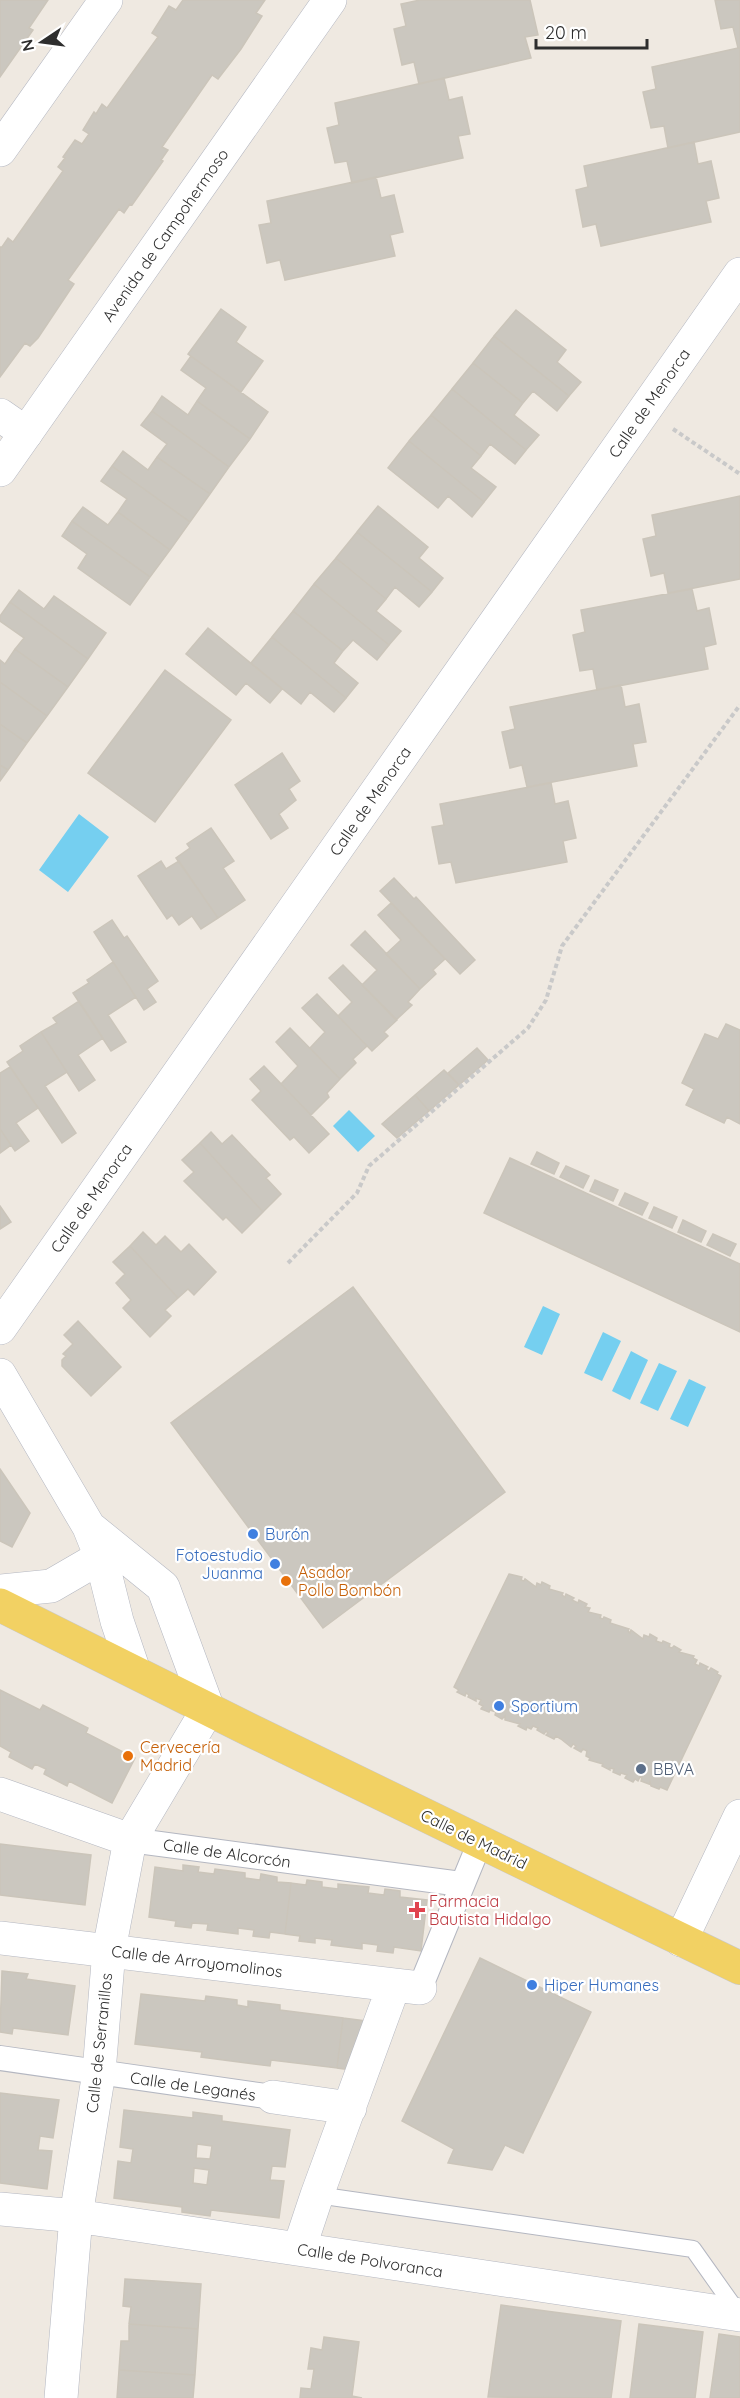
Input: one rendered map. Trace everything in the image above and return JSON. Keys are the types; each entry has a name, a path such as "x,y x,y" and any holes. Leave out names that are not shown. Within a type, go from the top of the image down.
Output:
{"main road":[{"name":"Calle de Madrid","path":"0,1605 740,1968"}],"street":[{"path":"0,150 106,0"},
{"name":"Avenida de Campohermoso","path":"0,470 13,424 330,0"},
{"name":"Calle de Menorca","path":"0,1328 740,274"},
{"path":"0,1375 89,1527 101,1557 117,1621 134,1671"},
{"path":"89,1527 163,1587 208,1709"},
{"path":"0,1591 51,1586 101,1557"},
{"name":"Calle de Serranillos","path":"62,2398 76,2216 99,2072 109,1950 130,1840 208,1709"},
{"name":"Calle de Alcorcón","path":"0,1794 130,1840 461,1884"},
{"path":"681,1941 740,1816"},
{"path":"299,2249 350,2108 407,1987 461,1884 480,1842"},
{"name":"Calle de Arroyomolinos","path":"0,1938 407,1987"},
{"name":"Calle de Leganés","path":"0,2058 350,2108"},
{"name":"Calle de Polvoranca","path":"0,2209 76,2216 740,2315"}],"lane":[{"path":"317,2195 693,2249 740,2315"}],"path":[{"path":"644,410 740,474"},
{"path":"288,1263 357,1193 369,1166 528,1028 546,1000 562,946 740,705"}],"water":[{"path":"79,814 109,837 68,892 39,870"},
{"path":"349,1110 375,1136 358,1152 333,1126"},
{"path":"543,1306 560,1314 542,1355 524,1347"},
{"path":"603,1332 621,1341 602,1381 584,1373"},
{"path":"631,1351 648,1360 630,1400 612,1391"},
{"path":"659,1363 677,1371 658,1411 640,1403"},
{"path":"689,1379 706,1387 688,1427 670,1419"}],"building":[{"path":"0,0 48,0 29,28 33,30 0,77"},
{"path":"183,0 265,0 256,13 262,16 241,49 218,79 212,75 162,147 168,150 161,160 163,161 132,205 130,204 124,213 119,209 68,280 74,284 38,338 30,346 25,343 0,377 0,247 8,238 13,242 63,171 58,167 65,158 63,157 75,140 82,144 89,134 83,130 94,112 96,114 102,104 107,108 158,37 152,33 169,6 176,10"},
{"path":"420,0 530,0 538,35 525,37 531,58 419,84 414,62 402,65 394,29 406,26 401,4"},
{"path":"715,0 740,0 740,48 738,48 733,27 721,29"},
{"path":"740,48 740,132 668,148 664,126 651,128 643,92 656,89 652,67"},
{"path":"444,78 449,100 462,97 470,134 458,136 463,158 352,183 347,161 335,163 327,128 339,125 335,103"},
{"path":"694,142 698,164 711,161 719,198 706,201 711,222 601,246 596,224 583,227 576,190 588,187 584,166"},
{"path":"376,177 381,198 394,195 403,232 390,235 395,256 285,280 280,260 267,263 259,225 271,223 267,201"},
{"path":"221,309 246,327 236,342 263,361 241,392 188,354"},
{"path":"516,310 566,350 557,362 581,382 569,396 494,336"},
{"path":"494,336 569,396 557,411 533,391 523,403 473,363"},
{"path":"191,356 268,412 250,439 197,401 206,388 181,370"},
{"path":"473,363 523,403 514,415 539,435 526,450 452,389"},
{"path":"452,389 526,450 515,464 490,444 481,456 431,415"},
{"path":"162,396 188,415 197,401 250,439 229,467 152,411"},
{"path":"152,411 229,467 210,494 157,457 167,444 141,425"},
{"path":"431,415 481,456 471,468 496,487 484,502 409,441"},
{"path":"409,441 484,502 472,517 448,496 438,508 388,468"},
{"path":"123,451 148,470 157,457 210,494 190,522 112,466"},
{"path":"112,466 190,522 170,550 118,512 127,499 101,481"},
{"path":"740,496 740,579 668,593 664,573 651,576 643,539 656,536 652,515"},
{"path":"378,506 428,547 419,558 443,578 432,592 357,532"},
{"path":"83,507 108,525 118,512 170,550 150,577 72,521"},
{"path":"72,521 150,577 130,605 78,568 87,554 62,536"},
{"path":"357,532 432,592 419,607 395,587 386,599 336,558"},
{"path":"336,558 386,599 376,611 401,631 389,645 314,584"},
{"path":"314,584 389,645 377,660 353,640 343,651 293,611"},
{"path":"692,589 697,611 709,608 716,644 704,647 708,669 597,690 593,669 580,671 573,635 585,632 581,610"},
{"path":"19,590 44,609 54,596 106,633 88,659 10,602"},
{"path":"10,602 88,659 68,687 15,649 24,638 0,621 0,616"},
{"path":"293,611 343,651 334,663 358,683 346,698 272,637"},
{"path":"208,628 282,689 270,703 246,683 236,695 186,654"},
{"path":"272,637 346,698 334,712 310,692 301,704 251,663"},
{"path":"15,649 68,687 47,716 0,682 0,660 5,664"},
{"path":"165,670 231,720 155,822 88,773"},
{"path":"0,682 47,716 27,743 0,724"},
{"path":"621,685 625,707 639,704 646,742 633,744 637,766 527,787 522,765 510,768 502,732 515,729 510,707"},
{"path":"0,724 27,743 8,770 0,765"},
{"path":"282,753 300,781 289,789 296,800 279,814 288,828 271,839 235,785"},
{"path":"0,765 8,770 0,781"},
{"path":"551,783 555,804 568,801 576,838 563,841 567,862 456,883 451,862 439,864 432,827 444,825 440,804"},
{"path":"211,828 234,861 223,868 245,900 218,918 176,858 190,848 187,844"},
{"path":"161,861 166,869 179,861 218,918 201,929 192,916 179,925 172,915 167,919 138,876"},
{"path":"394,878 414,899 416,897 475,960 460,974 380,891"},
{"path":"391,903 445,959 433,970 436,974 420,989 386,954 401,940 378,915"},
{"path":"112,920 124,938 127,936 158,981 147,989 156,1002 144,1010 94,932"},
{"path":"365,931 420,989 408,1002 412,1005 396,1020 362,985 377,970 351,945"},
{"path":"113,962 136,997 108,1015 126,1042 111,1051 73,993 89,983 87,980"},
{"path":"343,965 397,1020 384,1032 388,1036 372,1051 338,1016 352,1002 329,978"},
{"path":"317,994 367,1046 353,1059 356,1063 340,1079 310,1048 325,1032 302,1008"},
{"path":"79,1001 103,1038 78,1055 95,1080 79,1091 41,1032 57,1023 53,1018"},
{"path":"726,1024 740,1030 740,1124 727,1117 724,1123 686,1105 694,1089 682,1083 705,1034 718,1039"},
{"path":"290,1028 340,1079 327,1093 329,1097 311,1115 281,1084 298,1066 276,1042"},
{"path":"41,1032 67,1072 45,1086 76,1133 62,1143 7,1062 23,1051 20,1046"},
{"path":"477,1048 488,1060 459,1085 448,1073"},
{"path":"264,1066 329,1134 309,1153 294,1137 290,1140 252,1100 261,1091 250,1079"},
{"path":"10,1067 38,1108 16,1123 29,1141 15,1151 0,1129 0,1073"},
{"path":"444,1070 459,1085 429,1111 415,1095"},
{"path":"415,1095 429,1111 397,1138 382,1124"},
{"path":"0,1129 11,1145 0,1153"},
{"path":"211,1132 222,1144 232,1135 270,1175 266,1178 281,1194 263,1212 200,1143"},
{"path":"200,1143 263,1212 242,1233 226,1217 223,1220 184,1181 194,1172 182,1160"},
{"path":"537,1152 559,1163 554,1174 531,1164"},
{"path":"510,1158 740,1264 740,1332 484,1213"},
{"path":"566,1166 589,1176 583,1188 560,1177"},
{"path":"595,1180 618,1190 613,1201 590,1191"},
{"path":"625,1193 648,1203 642,1215 619,1205"},
{"path":"0,1206 11,1222 0,1229"},
{"path":"654,1207 677,1217 672,1228 649,1218"},
{"path":"683,1220 706,1231 701,1242 678,1232"},
{"path":"143,1232 156,1245 165,1236 181,1252 189,1244 216,1272 194,1295 188,1289 178,1298 130,1246"},
{"path":"713,1234 736,1244 730,1256 707,1245"},
{"path":"130,1246 178,1298 165,1310 171,1316 150,1337 123,1308 131,1300 116,1283 125,1274 113,1262"},
{"path":"353,1287 505,1492 323,1628 171,1423"},
{"path":"78,1321 121,1367 91,1396 62,1366 62,1360 66,1356 63,1354 73,1344 64,1335"},
{"path":"0,1469 30,1513 12,1547 0,1541"},
{"path":"509,1574 522,1577 521,1580 525,1579 536,1587 537,1583 541,1585 542,1582 550,1586 549,1589 563,1593 565,1597 566,1594 578,1603 579,1600 587,1604 585,1607 590,1608 588,1612 601,1615 600,1618 611,1620 610,1623 629,1629 630,1633 631,1630 643,1639 644,1635 649,1637 650,1634 657,1638 656,1641 662,1643 663,1641 670,1644 669,1647 674,1646 681,1650 679,1652 694,1656 693,1658 697,1660 695,1664 699,1666 700,1663 708,1667 706,1669 709,1671 711,1668 721,1676 667,1790 651,1786 650,1782 649,1784 641,1781 640,1777 638,1781 635,1779 633,1782 625,1778 627,1775 621,1773 620,1775 613,1772 614,1769 610,1768 610,1770 602,1766 603,1764 589,1760 590,1758 586,1756 587,1751 583,1749 581,1752 574,1748 576,1746 573,1744 571,1747 556,1736 554,1739 546,1735 548,1733 546,1731 544,1734 533,1726 531,1729 527,1727 526,1730 518,1726 520,1724 505,1720 505,1716 502,1719 495,1715 496,1712 481,1709 483,1706 479,1704 481,1700 476,1698 476,1701 468,1697 466,1693 465,1696 457,1692 459,1690 454,1687"},
{"path":"0,1690 40,1710 43,1705 88,1728 86,1733 135,1758 112,1803 69,1781 67,1786 44,1774 46,1769 35,1764 32,1769 9,1757 11,1752 0,1746"},
{"path":"0,1844 91,1855 85,1905 0,1895"},
{"path":"183,1865 199,1867 198,1872 214,1874 215,1869 245,1873 245,1878 260,1880 261,1874 277,1877 277,1882 291,1883 285,1934 270,1932 269,1938 253,1936 254,1930 238,1928 238,1934 207,1930 208,1924 192,1923 191,1928 175,1926 176,1921 149,1917 155,1867 183,1871"},
{"path":"307,1880 322,1882 322,1887 338,1889 338,1884 369,1887 368,1893 384,1895 385,1889 400,1891 400,1897 427,1900 421,1951 394,1947 393,1953 377,1951 378,1945 362,1943 362,1949 331,1945 332,1940 315,1938 315,1943 299,1941 300,1936 285,1934 291,1883 306,1885"},
{"path":"480,1958 591,2012 523,2153 505,2145 492,2170 448,2163 454,2149 402,2121"},
{"path":"2,1971 28,1974 26,1979 75,1986 68,2035 13,2028 12,2034 0,2032"},
{"path":"141,1994 205,2001 206,1996 237,2000 237,2005 248,2007 248,2001 280,2005 280,2010 343,2018 337,2068 271,2060 270,2066 201,2057 202,2052 135,2044"},
{"path":"343,2018 366,2021 359,2071 337,2068"},
{"path":"0,2093 59,2100 53,2138 40,2136 38,2150 52,2151 47,2189 0,2183"},
{"path":"124,2110 193,2118 193,2112 222,2116 222,2121 290,2130 285,2167 272,2166 270,2180 284,2181 279,2218 211,2210 210,2216 182,2212 182,2207 114,2198 118,2161 131,2163 133,2149 120,2147","holes":["197,2144 212,2146 210,2159 196,2158","194,2168 209,2170 207,2185 193,2183"]},
{"path":"125,2279 201,2284 198,2329 129,2324 131,2307 123,2306"},
{"path":"501,2305 621,2321 611,2398 488,2397"},
{"path":"129,2324 198,2329 195,2375 119,2370 121,2341 129,2341"},
{"path":"639,2324 703,2332 695,2398 630,2398"},
{"path":"719,2334 740,2337 740,2398 710,2398"},
{"path":"324,2337 359,2342 352,2396 362,2398 300,2398 301,2388 311,2389 314,2369 308,2369 311,2348 322,2350"},
{"path":"119,2370 195,2375 193,2398 117,2398"}],"place":[{"name":"Burón","path":"253,1534"},
{"name":"Fotoestudio Juanma","path":"275,1564"},
{"name":"Asador Pollo Bombón","path":"286,1581"},
{"name":"Sportium","path":"499,1706"},
{"name":"Cervecería Madrid","path":"128,1756"},
{"name":"BBVA","path":"641,1769"},
{"name":"Farmacia Bautista Hidalgo","path":"417,1910"},
{"name":"Hiper Humanes","path":"532,1985"}]}
